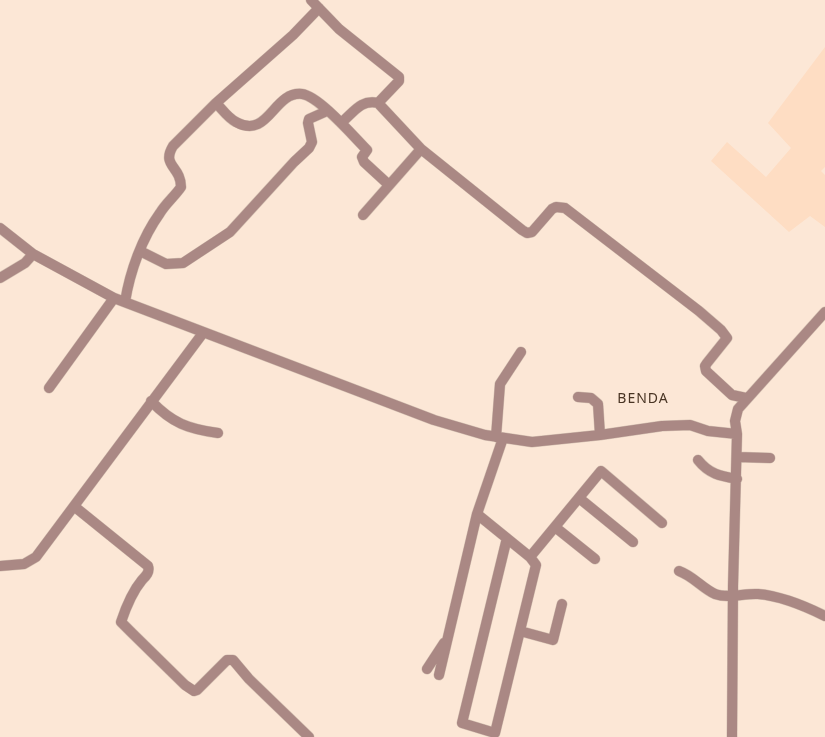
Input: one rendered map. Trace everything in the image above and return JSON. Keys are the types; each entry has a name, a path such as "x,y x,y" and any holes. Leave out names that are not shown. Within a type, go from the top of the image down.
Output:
{"street":[{"path":"312,0 339,29 399,77 399,81 378,103"},
{"path":"125,302 131,274 140,251 160,213 181,186 179,175 168,159 174,146 216,103 293,35 319,8"},
{"path":"216,103 235,122 247,127 255,126 265,120 279,103 293,95 303,94 312,98 341,123 367,150 362,157 364,162 389,185"},
{"path":"341,123 363,103 370,101 378,103 421,148 479,197 527,233 532,232 552,209 561,207 570,210 725,333 726,341 707,363 705,368 732,395 746,398"},
{"path":"140,251 166,264 183,264 230,232 294,162 309,148 312,142 308,123 309,119 327,111"},
{"path":"363,215 421,148"},
{"path":"0,228 33,254 114,298 434,420 485,435 532,442 600,435 662,426 683,425 737,434"},
{"path":"0,278 24,263 33,254"},
{"path":"49,388 114,298"},
{"path":"732,737 733,596 737,457 737,434 735,422 738,409 746,398 825,312"},
{"path":"0,566 24,564 36,557 203,333"},
{"path":"439,675 477,514 500,437 500,384 521,352"},
{"path":"578,397 591,398 598,404 600,435"},
{"path":"151,401 160,410 180,424 193,429 218,433"},
{"path":"737,457 770,458"},
{"path":"698,460 703,466 717,476 736,479"},
{"path":"530,557 601,471 662,523"},
{"path":"579,498 633,542"},
{"path":"75,506 148,566 148,573 136,587 124,613 121,622 122,625 194,691 197,690 227,660 233,660 249,679 310,737"},
{"path":"477,514 507,538 530,557 536,565 495,733 462,723 507,538"},
{"path":"555,527 595,559"},
{"path":"679,571 693,577 716,594 733,596 758,594 777,598 825,616"},
{"path":"520,631 553,640 562,604"},
{"path":"427,668 448,638"}],"shaded area":[{"path":"825,47 825,167 821,171 825,175 825,227 810,216 789,232 711,161 727,142 766,177 791,148 768,123"}],"district":[{"name":"BENDA","path":"643,399"}]}
